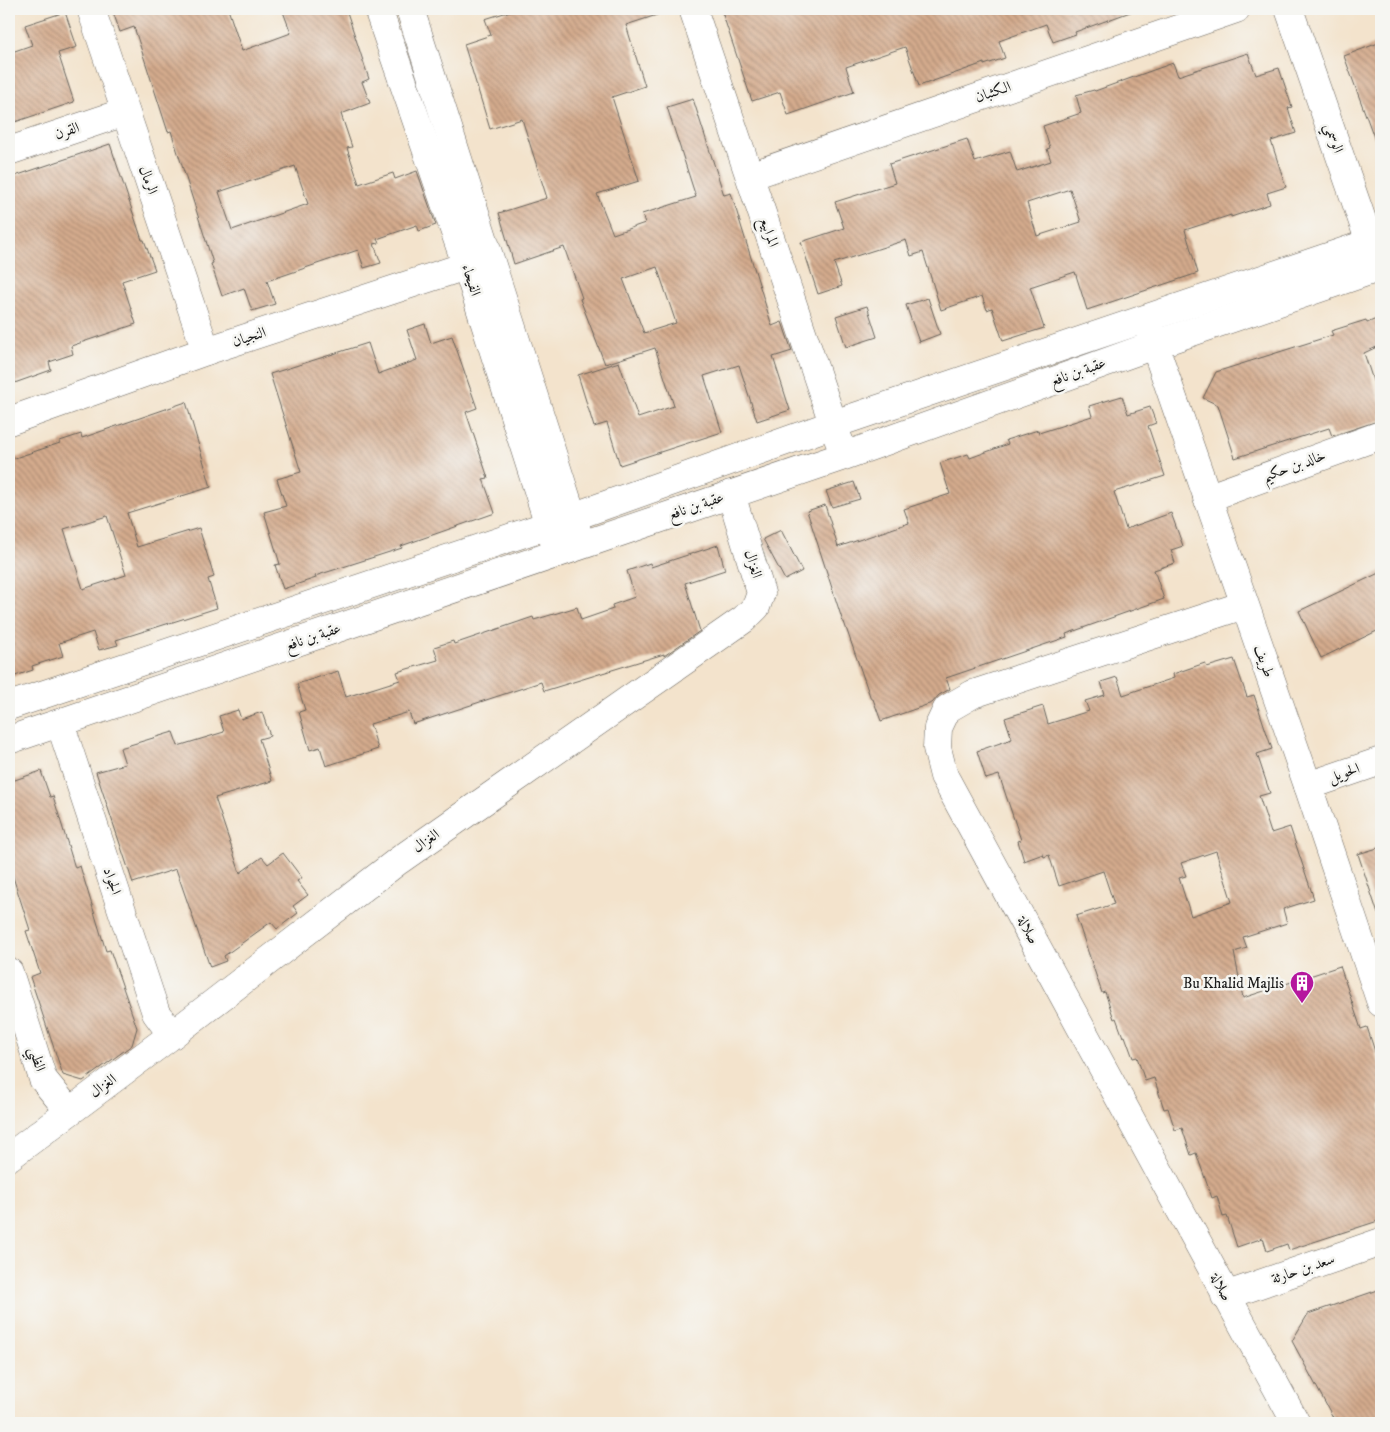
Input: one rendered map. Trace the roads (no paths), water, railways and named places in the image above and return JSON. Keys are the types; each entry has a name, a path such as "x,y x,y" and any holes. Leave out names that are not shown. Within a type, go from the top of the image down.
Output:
{"street":[{"name":"الرمال","path":"91,9 206,351"},
{"path":"380,14 411,9"},
{"name":"الفيحاء","path":"411,9 478,262 570,549"},
{"name":"المرابيع","path":"693,9 844,456"},
{"name":"الكثبان","path":"750,176 1236,9"},
{"name":"الوسمي","path":"1289,9 1376,241 1380,268"},
{"name":"الفيحاء","path":"380,14 478,262"},
{"name":"القرن","path":"9,151 125,112"},
{"name":"عقبة بن نافع","path":"9,706 561,521 834,424 1376,241"},
{"name":"النجيان","path":"9,421 206,351 478,262"},
{"name":"عقبة بن نافع","path":"9,740 844,456 1154,345 1380,268"},
{"name":"طريف","path":"1146,319 1381,1003"},
{"name":"خالد بن حكيم","path":"1207,498 1381,435"},
{"name":"الغزال","path":"9,1157 172,1035 398,860 744,619 756,607 761,593 731,494"},
{"name":"صلالة","path":"1244,605 973,694 947,709 938,728 937,748 944,776 1296,1423"},
{"name":"الجواد","path":"60,723 156,1013 172,1035"},
{"name":"الحويل","path":"1308,786 1381,761"},
{"name":"الظبي","path":"9,972 43,1079 69,1111"},
{"name":"سعد بن حارثة","path":"1226,1296 1381,1242"}],"place":[{"name":"Bu Khalid Majlis","path":"1302,1004"}]}
